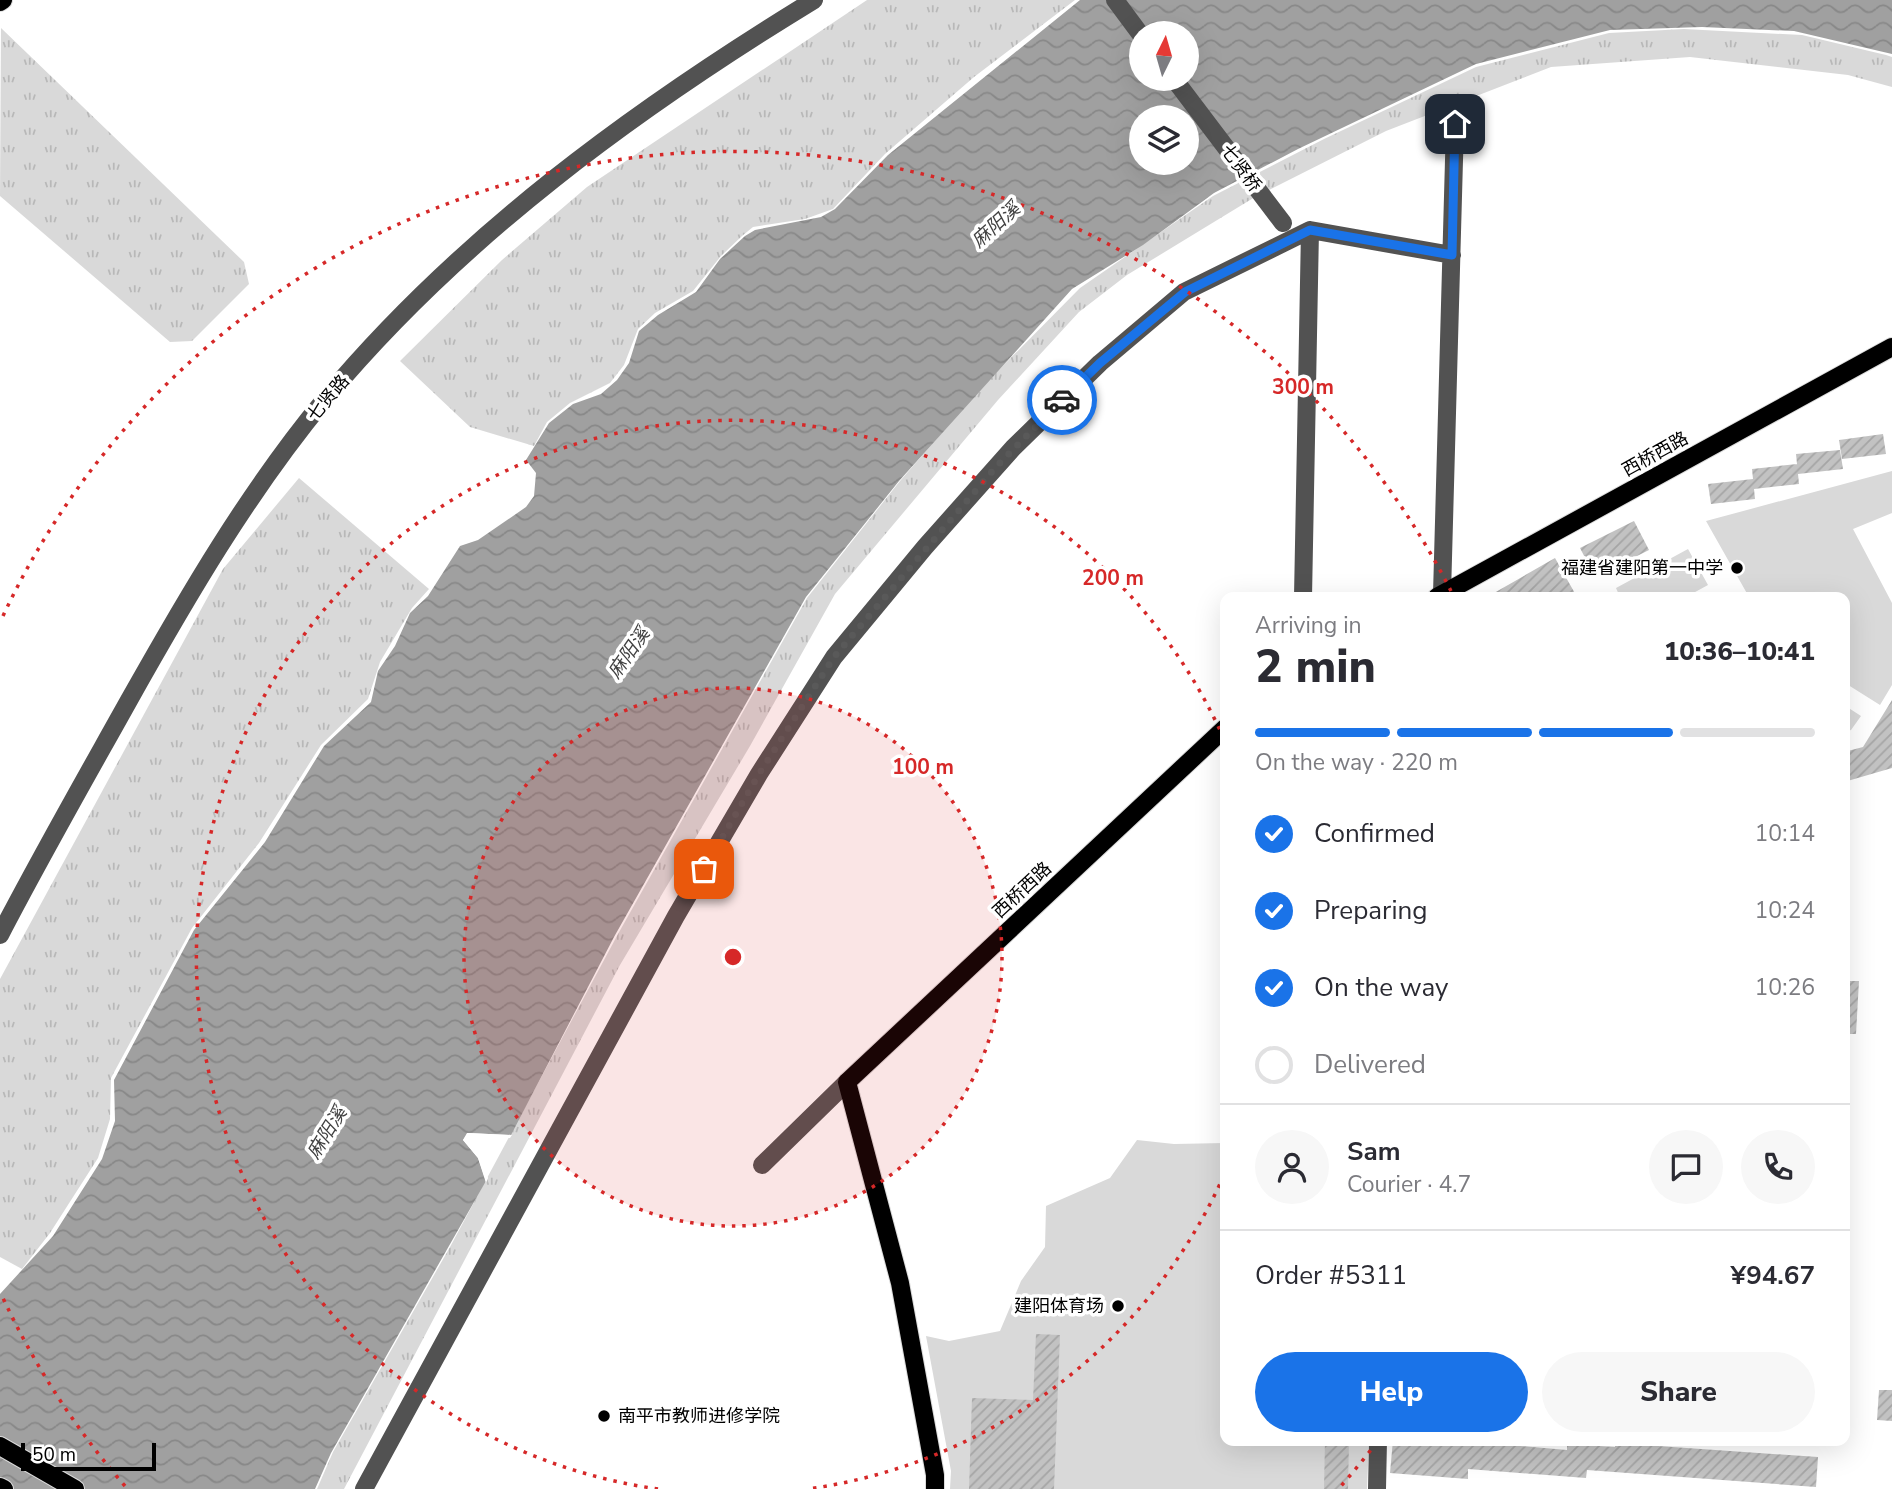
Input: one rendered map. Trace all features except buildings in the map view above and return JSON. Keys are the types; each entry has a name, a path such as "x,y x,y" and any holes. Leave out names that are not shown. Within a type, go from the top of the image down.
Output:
{"main road":[{"name":"西桥西路","path":"1447,592 1892,347"},
{"name":"西桥西路","path":"847,1082 1220,733"},
{"path":"847,1082 900,1283 935,1475 934,1489"},
{"path":"0,1446 75,1489"}],"street":[{"name":"七贤路","path":"0,935 181,609 249,501 325,399 421,298 559,173 597,144 814,0"},
{"path":"1115,0 1131,21"},
{"name":"七贤桥","path":"1183,91 1283,223"},
{"path":"1440,592 1455,124"},
{"path":"364,1489 676,916 759,774 834,657 1004,458 1100,363 1185,292 1310,230 1452,255"},
{"path":"1303,592 1310,230"},
{"path":"762,1165 847,1082"},
{"path":"1377,1489 1378,1446"}],"green space":[{"path":"867,0 1075,0 974,77 885,154 833,209 805,219 753,227 742,236 721,256 693,291 655,313 638,329 624,365 610,383 570,403 547,422 534,446 470,427 400,361 502,260 587,187"},
{"path":"1,28 244,262 249,284 192,341 170,342 0,196"},
{"path":"1684,29 1802,35 1886,55 1892,57 1892,87 1848,75 1690,57 1551,67 1386,131 1255,197 1127,275 1079,312 998,400 835,594 750,746 620,965 344,1489 317,1489 333,1452 450,1247 618,934 807,598 900,481 980,389 1080,288 1213,196 1324,139 1476,67 1609,33"},
{"path":"1892,471 1892,513 1853,529 1892,603 1892,685 1880,705 1850,686 1850,592 1746,592 1706,521"},
{"path":"299,478 429,589 412,608 380,662 368,699 321,745 259,843 192,928 111,1078 110,1119 98,1158 50,1233 22,1269 0,1257 0,979 223,569"},
{"path":"1688,549 1708,585 1695,592 1618,592 1616,588"},
{"path":"1850,709 1861,716 1850,730"},
{"name":"建阳体育场","path":"1137,1140 1174,1144 1220,1143 1220,1446 1369,1446 1367,1489 950,1489 951,1471 926,1336 949,1341 1000,1331 1021,1281 1045,1247 1046,1206 1110,1178"}],"water":[{"name":"麻阳溪","path":"1080,0 1892,0 1892,54 1794,31 1702,27 1610,30 1476,64 1298,149 1214,193 1143,245 1072,289 899,481 806,597 614,937 511,1135 468,1133 463,1140 478,1158 486,1181 331,1453 315,1489 0,1489 0,1294 53,1236 102,1159 115,1121 114,1080 194,930 265,842 324,746 371,702 378,671 395,646 410,613 428,596 460,546 478,540 526,507 534,496 536,473 526,460 549,423 573,404 601,394 617,380 629,363 639,331 658,315 696,292 720,259 745,236 755,230 821,217 835,209 888,155"}],"pier":[{"path":"467,1133 512,1135 510,1138 467,1139 482,1157 488,1178 486,1183 478,1158 463,1140"}],"way so far":[{"path":"704,869 759,774 834,657 995,468 1062,400"}],"place":[{"name":"福建省建阳第一中学","path":"1737,568"},
{"name":"建阳体育场","path":"1118,1306"},
{"name":"南平市教师进修学院","path":"604,1416"}],"route":[{"path":"1062,400 1100,363 1185,292 1310,230 1452,255 1455,124"}]}
